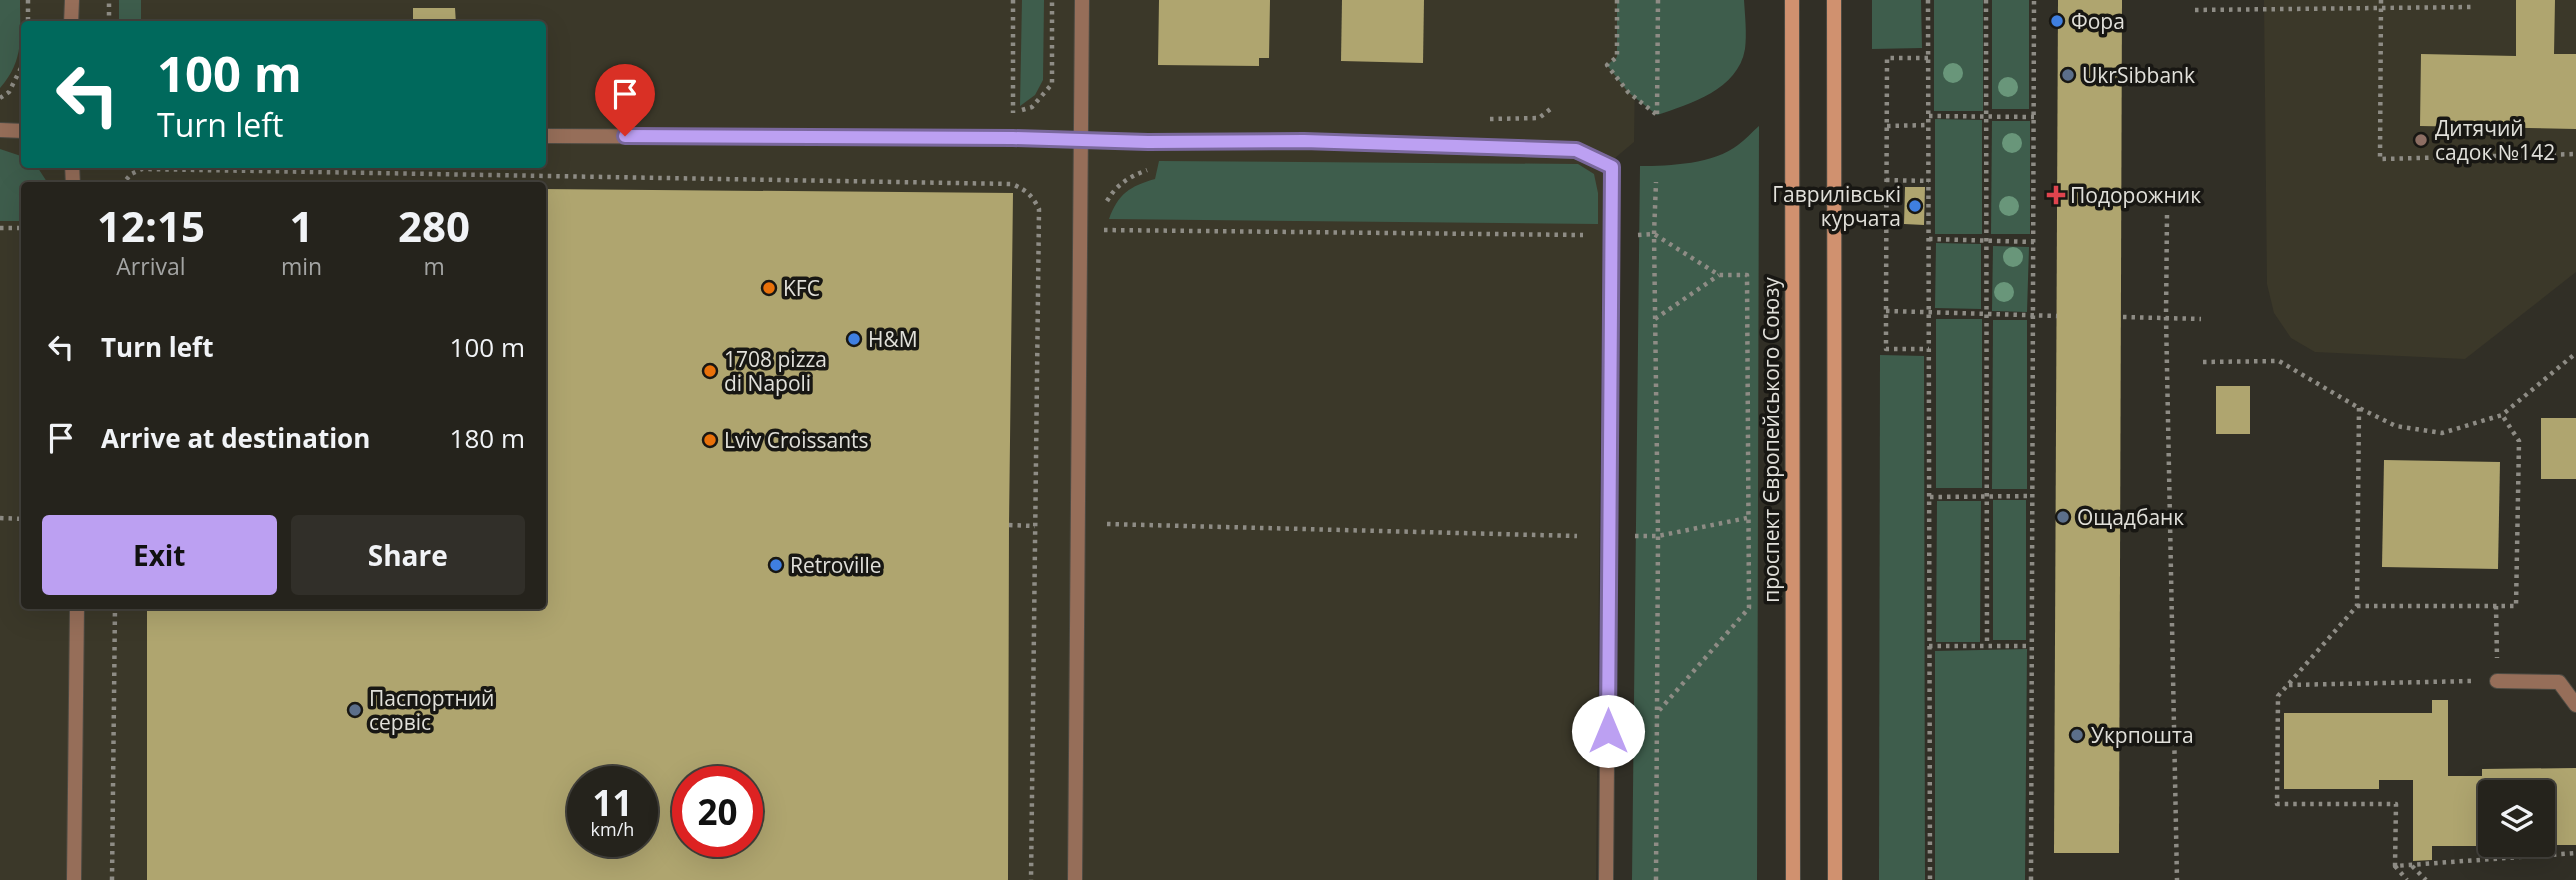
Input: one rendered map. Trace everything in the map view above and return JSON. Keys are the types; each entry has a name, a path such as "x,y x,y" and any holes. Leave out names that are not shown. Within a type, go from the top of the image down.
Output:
{"main road":[{"name":"проспект Європейського Союзу","path":"1792,0 1793,880"},
{"path":"1834,0 1835,880"}],"lane":[{"path":"71,21 72,0"},
{"path":"1074,880 1082,0"},
{"path":"0,130 21,131"},
{"path":"546,136 1304,141 1576,150 1612,167 1606,880"},
{"path":"74,880 77,609"},
{"path":"2497,681 2559,682 2576,705"}],"path":[{"path":"28,0 29,21"},
{"path":"109,0 109,21"},
{"path":"1013,0 1013,114 1032,107 1052,84 1052,0"},
{"path":"1617,0 1617,57 1607,65 1628,92 1657,115 1658,0"},
{"path":"1928,0 1930,880"},
{"path":"1986,0 1987,646"},
{"path":"2031,880 2034,0"},
{"path":"2381,0 2380,159 2576,154"},
{"path":"2195,10 2471,7"},
{"path":"1928,58 1886,58 1886,349 1929,349"},
{"path":"0,98 9,92 21,68"},
{"path":"1929,116 2034,117"},
{"path":"1886,125 1928,125"},
{"path":"124,182 131,174 142,169 1012,184 1025,190 1033,197 1039,209 1031,880"},
{"path":"1104,206 1115,188 1147,170"},
{"path":"1886,180 1928,181"},
{"path":"1656,182 1656,880"},
{"path":"2166,215 2177,880"},
{"path":"1102,218 1101,230 1583,235"},
{"path":"0,228 21,228"},
{"path":"1631,235 1654,234 1719,275 1747,275 1749,608 1656,714"},
{"path":"1929,239 2034,242"},
{"path":"1655,319 1719,275"},
{"path":"1886,311 2057,316"},
{"path":"2123,317 2201,319"},
{"path":"2203,362 2279,361 2359,408 2396,426 2442,433 2502,415 2576,354"},
{"path":"2359,408 2357,606 2277,696 2277,804 2396,804 2395,866 2407,880"},
{"path":"2357,606 2516,606 2519,441 2502,415"},
{"path":"1930,497 2032,496"},
{"path":"1629,536 1658,536 1748,518"},
{"path":"0,519 21,519"},
{"path":"1107,524 1577,536"},
{"path":"1009,525 1035,526"},
{"path":"2288,685 2497,681 2496,606"},
{"path":"112,880 115,609"},
{"path":"1929,646 2032,646"},
{"path":"2395,866 2576,853"},
{"path":"2412,866 2426,880"}],"shaded area":[{"path":"0,0 1636,0 1634,142 1603,168 1596,880 0,880"},
{"name":"Дитячий садок №142","path":"2264,0 2576,0 2576,272 2465,359 2315,352 2291,338 2274,313 2267,284"}],"green space":[{"path":"0,0 20,0 20,25 19,47 14,67 0,88"},
{"path":"119,0 141,0 141,21 119,21"},
{"path":"1022,0 1044,0 1043,80 1035,95 1020,106"},
{"path":"1617,0 1744,0 1746,43 1741,63 1723,85 1711,93 1657,115 1628,92 1607,65 1617,57"},
{"path":"1872,0 1921,0 1922,48 1872,49"},
{"path":"1934,0 1983,0 1983,111 1934,111"},
{"path":"1992,0 2029,0 2029,109 1992,109"},
{"path":"1935,119 1982,120 1982,234 1935,234"},
{"path":"1992,121 2030,121 2030,234 1991,234"},
{"path":"1759,126 1757,880 1632,880 1640,166 1678,164 1717,156 1738,145"},
{"path":"0,149 21,156 21,168 38,168 47,182 21,182 21,221 0,221"},
{"path":"1159,161 1578,164 1594,174 1598,193 1598,224 1109,219 1116,203 1126,192 1155,179"},
{"path":"1936,243 1981,244 1981,309 1935,308"},
{"path":"1993,246 2029,247 2027,312 1992,311"},
{"path":"1936,319 1982,319 1982,488 1936,488"},
{"path":"1993,320 2027,320 2027,489 1992,489"},
{"path":"1880,355 1924,356 1925,880 1879,880"},
{"path":"1993,500 2026,500 2026,640 1993,640"},
{"path":"1937,501 1981,501 1980,642 1936,642"},
{"path":"2027,649 2025,880 1935,880 1935,651"}],"building":[{"path":"1159,0 1270,0 1269,58 1259,58 1259,66 1158,65"},
{"path":"1342,0 1424,0 1423,63 1341,61"},
{"path":"2058,0 2122,0 2119,853 2054,853"},
{"path":"2516,0 2555,0 2554,54 2576,54 2576,129 2420,126 2421,54 2516,56"},
{"path":"413,8 455,8 456,21 413,21"},
{"name":"Гаврилівські курчата","path":"1905,187 1925,187 1924,225 1904,224"},
{"name":"Retroville","path":"546,189 1013,193 1008,880 147,880 147,609 546,609"},
{"path":"2216,386 2250,386 2250,434 2216,434"},
{"path":"2541,418 2576,418 2576,479 2541,479"},
{"path":"2384,460 2500,462 2498,569 2382,567"},
{"path":"2432,700 2448,700 2448,776 2482,776 2482,769 2576,768 2576,845 2555,845 2555,780 2478,780 2478,846 2432,846 2432,860 2413,861 2413,780 2379,780 2379,789 2284,789 2284,713 2432,713"}],"place":[{"name":"Фора","path":"2057,21"},
{"name":"UkrSibbank","path":"2068,75"},
{"name":"Дитячий садок №142","path":"2421,140"},
{"name":"Подорожник","path":"2056,195"},
{"name":"Гаврилівські курчата","path":"1915,206"},
{"name":"KFC","path":"769,288"},
{"name":"H&M","path":"854,339"},
{"name":"1708 pizza di Napoli","path":"710,371"},
{"name":"Lviv Croissants","path":"710,440"},
{"name":"Ощадбанк","path":"2063,517"},
{"name":"Retroville","path":"776,565"},
{"name":"Паспортний сервіс","path":"355,710"},
{"name":"Укрпошта","path":"2077,735"}],"route":[{"path":"625,136 1013,138 1148,142 1304,141 1576,150 1612,167 1608,731"}]}
